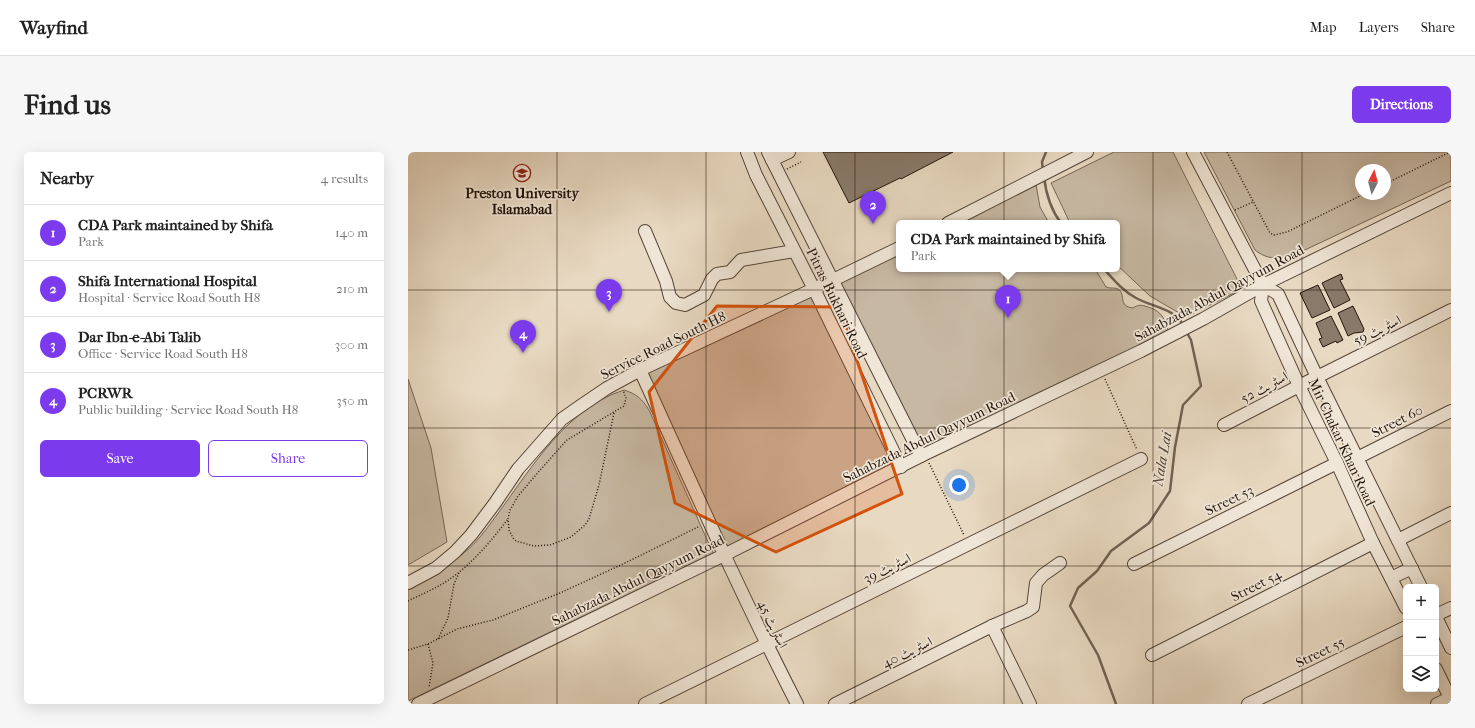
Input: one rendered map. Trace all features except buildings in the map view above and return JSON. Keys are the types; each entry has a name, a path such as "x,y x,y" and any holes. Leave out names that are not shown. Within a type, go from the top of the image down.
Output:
{"street":[{"name":"Pitras Bukhari Road","path":"747,152 756,175 814,289 901,467"},
{"path":"770,156 789,152"},
{"name":"Mir Chakar Khan Road","path":"1193,152 1263,285 1278,294 1317,377 1420,584"},
{"path":"954,220 1083,154"},
{"name":"Pitras Bukhari Road","path":"770,156 923,455"},
{"name":"Sahabzada Abdul Qayyum Road","path":"423,702 724,555 923,455 1203,320 1263,285 1451,193"},
{"path":"645,231 666,281 670,298 676,303 685,305 704,295 712,279 717,274 730,272 741,260 794,251"},
{"name":"Service Road South H8","path":"408,583 436,568 455,552 471,535 495,504 518,469 562,419 607,388 640,370 896,249"},
{"name":"Mir Chakar Khan Road","path":"1263,285 1261,301 1299,386 1403,602"},
{"name":"اسٹریٹ 59","path":"1317,377 1451,310"},
{"name":"اسٹریٹ 45","path":"640,370 708,521 766,644 797,704"},
{"name":"اسٹریٹ 52","path":"1224,425 1317,377"},
{"name":"Street 60","path":"1357,458 1451,411"},
{"name":"اسٹریٹ 39","path":"646,704 1141,459"},
{"name":"Street 53","path":"1134,564 1337,463"},
{"path":"1398,540 1451,513"},
{"name":"Street 54","path":"1152,655 1373,542"},
{"name":"اسٹریٹ 40","path":"835,704 992,626 1027,612 1033,607 1036,583 1043,575 1060,563"},
{"path":"1391,578 1412,568"},
{"path":"1439,614 1451,608"},
{"path":"1438,620 1451,648"},
{"path":"992,626 1025,702"},
{"name":"Street 55","path":"1248,704 1403,628"},
{"path":"1437,704 1450,699 1439,675"}],"path":[{"path":"1227,152 1270,233 1277,235 1287,232 1355,198"},
{"path":"1391,181 1450,152"},
{"path":"778,172 801,162"},
{"path":"1226,214 1254,202"},
{"path":"1100,370 1141,459"},
{"path":"614,413 589,519 578,532 571,537 550,545 534,546 516,541 509,530 508,519 510,510 518,496 563,444 581,430 614,413 625,404 626,395 623,390"},
{"path":"923,455 969,545"},
{"path":"408,601 450,579 460,571 487,545 508,519"},
{"path":"408,650 428,644 457,630 493,620 560,593 624,564 708,521"},
{"path":"438,639 448,618 454,584 460,571"},
{"path":"423,702 429,686 433,663 428,644"}],"highlighted area":[{"path":"717,306 839,307 902,494 776,552 675,503 649,392"}],"shaded area":[{"path":"1114,152 1173,152 1242,289 1186,317 1150,296 1120,268 1120,220 1069,220 1051,183"},
{"path":"1204,152 1451,152 1451,181 1290,257 1271,258 1255,250"},
{"path":"1035,179 1040,207 1047,220 954,220"},
{"path":"896,249 896,272 1097,272 1106,287 1117,288 1121,291 1124,303 1128,307 1133,308 1142,305 1161,314 1170,336 921,456 833,280"},
{"path":"814,289 901,467 724,555 640,370"},
{"path":"408,379 431,448 447,542 408,565"},
{"path":"624,390 639,397 649,410 713,553 408,701 408,587 447,565 473,545 543,452 561,432 580,414 601,400"}],"waterway":[{"name":"Nala Lai","path":"1043,171 1042,162 1046,152"},
{"name":"Nala Lai","path":"1044,177 1050,202 1054,213 1059,220"},
{"name":"Nala Lai","path":"1107,272 1131,295 1168,311 1179,319 1183,325"},
{"name":"Nala Lai","path":"1116,704 1098,655 1070,606 1078,588 1097,571 1111,551 1149,523 1170,491 1175,447 1183,405 1201,386 1191,340 1186,331"}],"place":[{"name":"Preston University Islamabad","path":"522,173"},
{"name":"Shifa International Hospital","path":"873,224"},
{"name":"Dar Ibn-e-Abi Talib","path":"609,312"},
{"name":"CDA Park maintained by Shifa","path":"1008,318"},
{"name":"PCRWR","path":"523,353"}]}
